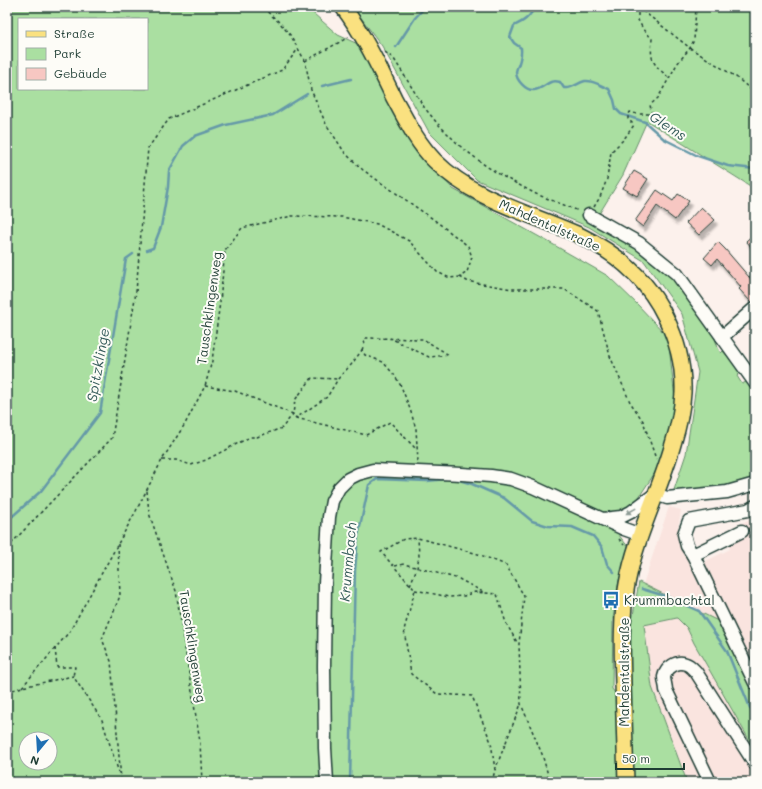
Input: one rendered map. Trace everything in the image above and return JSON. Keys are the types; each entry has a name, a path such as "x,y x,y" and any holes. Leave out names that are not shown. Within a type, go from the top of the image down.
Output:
{"main road":[{"name":"Mahdentalstraße","path":"343,7 350,17 356,36 412,132 425,150 444,169 458,180 489,199 566,230 596,244 625,264 637,275 659,303 676,343 682,371 683,396 681,413 667,464 641,535 627,583 624,616 623,667 626,782"}],"street":[{"path":"589,215 639,243 678,274 755,383"},
{"path":"722,337 755,308"},
{"path":"327,782 324,666 325,583 329,517 332,501 339,488 348,479 358,474 373,470 492,476 511,479 534,487 641,535"},
{"path":"603,519 621,517 631,512 656,494 667,498 719,493 755,484"},
{"path":"755,506 748,510 688,522 684,534 687,546 693,555 755,683"},
{"path":"693,555 742,531"},
{"path":"710,782 666,690 664,677 668,669 674,664 687,664 696,672 755,764"}],"path":[{"path":"262,7 279,22 298,48 305,61 311,90 326,124 345,153 363,170 433,218 468,246 472,257 466,272 460,277"},
{"path":"638,7 690,48 736,77 755,93"},
{"path":"638,7 638,20 642,28 652,38 651,53 655,66 669,78"},
{"path":"383,50 394,59 424,107 437,123 460,146 486,166 504,177 536,194 589,215 600,197 607,180 611,152 624,139 634,125 628,119 630,112 637,114 652,114 650,105 658,98 677,64 690,48 694,40 696,7"},
{"path":"305,61 356,36"},
{"path":"7,548 112,438 136,292 148,148 169,119 282,70 298,48"},
{"name":"Tauschklingenweg","path":"202,782 200,742 176,591 149,512 147,489 205,386 212,361 225,250 242,228 292,216 342,217 377,224 409,241 437,272 450,278 460,277 467,281 512,289 564,289 598,311 610,356 630,402 643,421 656,461 667,464"},
{"path":"296,418 327,397 338,379 362,350 366,338 390,338 423,339 449,355 429,357 390,338"},
{"path":"362,350 365,355 383,362 401,386 416,429 418,472"},
{"path":"162,460 176,460 191,465 206,460 250,437 258,437 282,428 293,414 295,400 312,378 338,379"},
{"path":"205,386 235,391 293,414 296,418 366,435 390,422 418,451"},
{"path":"22,687 70,631 147,489"},
{"path":"410,585 419,556 418,538"},
{"path":"518,644 506,623 497,594 475,592 464,596 449,597 415,590 381,552 404,539 418,538 478,554 506,564 524,596 518,644 521,704 542,754 550,782"},
{"path":"118,542 120,596 102,639 111,661 120,781"},
{"path":"394,566 404,564 459,579 485,593"},
{"path":"415,590 404,630 412,674 436,694 472,696 491,742 495,770"},
{"path":"55,648 57,667 75,667 73,676 102,720 120,781"},
{"path":"7,692 22,687 73,676"},
{"path":"492,782 495,770 521,704"}],"shaded area":[{"path":"669,507 681,510 677,535 694,567 730,549 723,534 755,516 755,689 643,584"},
{"path":"677,618 698,636 755,734 755,782 687,782 652,687 644,625"}],"green space":[{"path":"7,7 306,7 338,35 360,45 398,123 424,158 453,189 608,276 638,305 668,337 676,409 658,468 637,500 626,513 618,534 629,548 619,580 613,619 612,689 630,713 630,632 639,582 720,622 755,689 755,750 687,628 677,618 644,625 652,687 687,782 7,782"},
{"path":"353,7 755,7 755,189 647,121 623,175 599,214 653,247 707,314 718,348 721,353 723,351 741,372 737,376 742,384 752,379 750,375 755,371 755,477 724,489 673,493 686,454 698,372 682,314 644,261 589,227 477,180 429,132 382,46"}],"building":[{"path":"634,171 648,179 637,196 623,188"},
{"path":"657,190 673,201 678,194 689,201 675,220 657,206 643,227 635,221"},
{"path":"701,207 715,220 699,235 686,223"},
{"path":"755,233 755,251 746,241"},
{"path":"718,242 755,284 755,301 751,302 739,289 741,287 717,259 712,265 704,258"}],"waterway":[{"name":"Spitzklinge","path":"396,47 415,18 425,7"},
{"name":"Glems","path":"535,7 526,19 514,26 510,37 514,43 521,48 521,57 516,75 525,87 534,90 541,88 552,81 560,82 564,88 572,87 585,81 594,82 609,89 616,109 621,114 645,122 664,139 698,156 728,166 755,169"},
{"name":"Spitzklinge","path":"322,86 351,79"},
{"name":"Spitzklinge","path":"147,250 153,248 161,227 168,187 169,171 183,146 195,136 226,125 273,115 307,94"},
{"name":"Spitzklinge","path":"7,521 41,491 100,413 126,259 133,254"},
{"name":"Krummbach","path":"350,782 355,570 358,536 369,485 377,479 427,481 446,479"},
{"name":"Krummbach","path":"456,479 472,484 504,498 532,521 548,526 572,527 593,536 602,547 607,564 614,572"},
{"name":"Krummbach","path":"642,589 665,596 699,611 727,651 755,720"}],"place":[{"name":"Krummbachtal","path":"611,600"}]}
